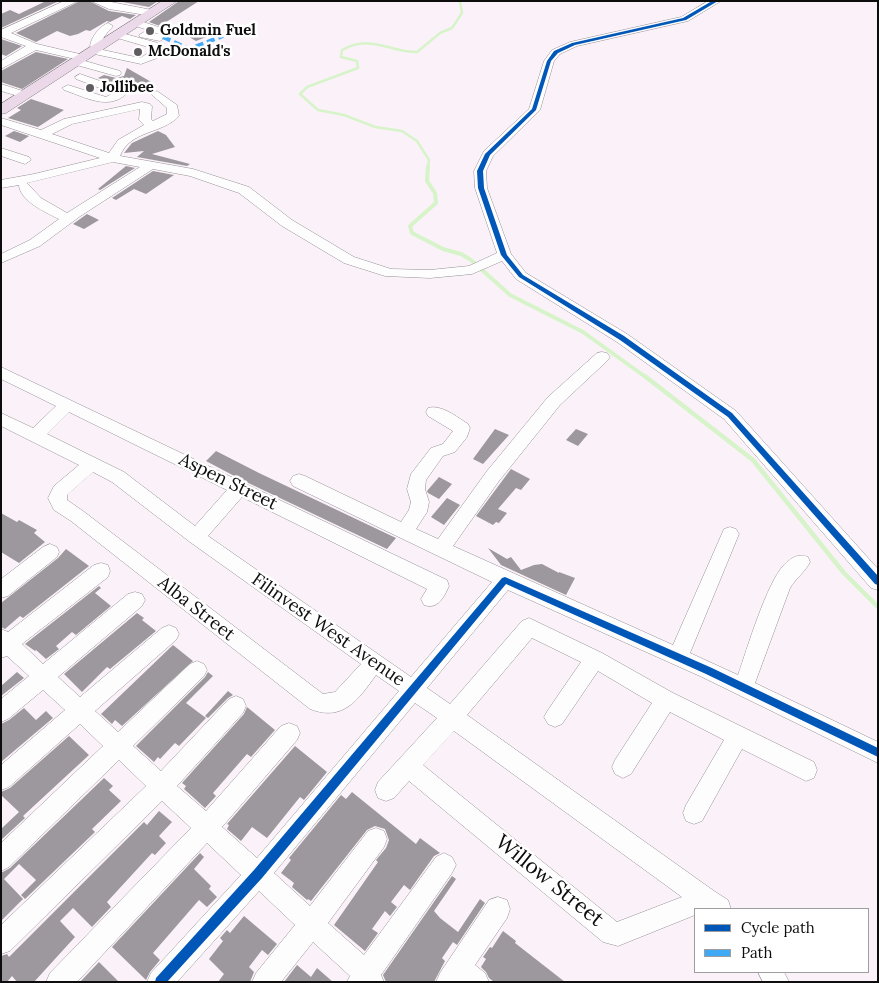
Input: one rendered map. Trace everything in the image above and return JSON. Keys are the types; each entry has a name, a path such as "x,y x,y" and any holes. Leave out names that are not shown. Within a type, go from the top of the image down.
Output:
{"main road":[{"path":"1,110 170,1"}],"street":[{"path":"73,1 10,25 2,34 34,46 141,61 147,60 162,49 127,29"},
{"path":"96,1 109,6 152,13"},
{"path":"716,1 684,19 574,44 556,52 549,61 534,110 488,154 480,171 481,188 500,257 521,276 622,338 730,416 878,582"},
{"path":"88,55 95,46 96,40 108,26"},
{"path":"1,66 34,46"},
{"path":"88,55 116,73"},
{"path":"68,88 107,100 122,92 80,78"},
{"path":"1,88 24,95"},
{"path":"113,158 119,145 134,134 173,116 174,107 157,94"},
{"path":"43,135 50,128 70,121 113,113 140,105 146,106 145,120 152,127"},
{"path":"1,121 113,158 193,173 244,190 287,223 349,260 390,274 430,274 472,270 500,257"},
{"path":"1,152 25,160"},
{"path":"1,184 34,178 113,158"},
{"path":"1,259 35,242 151,165"},
{"path":"24,186 26,191 38,200 68,219"},
{"path":"440,550 488,482 554,401 602,357"},
{"name":"Aspen Street","path":"1,372 440,586 431,599"},
{"path":"35,436 68,404"},
{"path":"404,532 418,512 420,502 416,489 417,479 438,452 449,448 461,433 462,428 434,412"},
{"name":"Filinvest West Avenue","path":"1,419 118,477 196,537 452,717 712,904"},
{"name":"Alba Street","path":"92,464 60,491 57,498 60,505 77,516 317,702 325,706 344,698 374,663"},
{"path":"299,481 440,550 678,657 878,753"},
{"path":"196,537 240,488"},
{"path":"678,657 730,534"},
{"path":"1,590 50,552"},
{"path":"743,688 781,586 790,572 801,562"},
{"path":"101,571 3,644 44,677 258,874 312,924 365,979 444,865"},
{"path":"160,982 258,874 412,689 506,580"},
{"path":"1,712 135,600"},
{"path":"386,790 529,627 595,659 666,700 806,770"},
{"path":"1,779 169,634"},
{"path":"555,717 595,659"},
{"path":"1,859 197,670"},
{"path":"623,767 666,700"},
{"path":"1,942 162,786 236,706"},
{"path":"59,982 207,827 290,733"},
{"path":"694,813 738,736"},
{"name":"Willow Street","path":"408,766 612,933 618,934 694,910"},
{"path":"265,982 312,924 376,839"},
{"name":"Willow Street","path":"699,908 712,904"},
{"path":"461,977 498,909"}],"building":[{"path":"46,1 59,1 1,28 1,14 10,10 19,14"},
{"path":"80,1 89,1 109,11 136,15 130,19 122,16 110,22 107,21 90,31 86,30 70,36 57,31 36,42 16,33"},
{"path":"117,1 158,1 149,7"},
{"path":"179,1 199,1 160,26 149,22"},
{"path":"196,28 209,36 196,41 182,33"},
{"path":"1,39 22,46 6,56 1,54"},
{"path":"36,52 68,59 22,89 1,82 1,71"},
{"path":"127,68 153,83 141,91 98,78 104,75 116,78 124,76"},
{"path":"31,99 64,110 38,127 8,118 21,110 17,108"},
{"path":"14,131 29,136 20,142 5,136"},
{"path":"158,131 166,135 175,147 152,154 190,164 187,166 137,157 144,151 124,153 132,143"},
{"path":"126,166 135,168 97,192 100,190 98,189"},
{"path":"153,171 174,175 146,194 134,189 116,200 112,198"},
{"path":"87,214 99,220 84,229 73,224"},
{"path":"495,429 509,435 483,464 473,459"},
{"path":"576,429 588,434 578,446 566,440"},
{"path":"216,451 396,538 387,549 240,479 206,461"},
{"path":"511,469 530,479 521,490 516,488 498,509 507,513 499,523 496,522 493,525 476,516"},
{"path":"439,477 452,484 439,499 427,491"},
{"path":"447,498 460,505 444,525 431,517"},
{"path":"1,513 37,530 34,533 45,542 19,563 1,552"},
{"path":"488,548 507,559 511,557 521,570 542,564 559,573 575,578 566,595 501,565"},
{"path":"66,549 89,566 23,618 20,616 5,629 1,627 1,603 58,558"},
{"path":"99,586 101,588 95,593 111,606 76,635 72,632 56,646 59,649 46,659 36,650 25,644"},
{"path":"137,613 144,618 142,620 156,631 110,669 107,667 82,692 64,674"},
{"path":"173,645 193,661 122,726 115,720 112,724 101,714"},
{"path":"17,672 24,678 1,696 1,686"},
{"path":"208,672 213,676 186,703 206,718 179,746 175,743 160,759 158,757 154,762 136,746"},
{"path":"228,691 233,695 208,718 205,716"},
{"path":"247,707 275,730 251,757 247,754 213,793 216,796 205,808 184,789 186,786 182,783 244,714"},
{"path":"24,708 36,720 46,711 53,718 1,762 1,724"},
{"path":"69,736 89,755 23,816 25,818 1,840 1,829 19,812 1,795 1,792 10,788"},
{"path":"295,746 327,772 304,800 300,797 267,838 252,827 241,841 227,829 229,825 227,824"},
{"path":"104,778 113,786 109,790 121,801 92,829 95,832 25,899 21,895 36,880 19,864 4,879 23,899 1,921 1,873 10,868"},
{"path":"352,792 416,844 420,838 440,853 434,856 410,890 404,885 391,902 397,907 390,916 385,911 372,929 378,933 365,951 334,925 378,862 376,860 386,848 389,840 385,829 375,826 367,830 311,901 307,900 292,887 294,883 281,873 291,860 289,858 341,795 346,799"},
{"path":"159,811 172,822 159,836 166,843 155,855 152,853 107,902 111,907 92,927 73,908 60,921 75,937 34,982 17,982 12,976 7,982 1,982 1,956 7,954 9,957 144,822 147,825"},
{"path":"200,853 204,857 194,869 211,886 209,889 217,897 207,907 199,900 153,953 160,960 146,980 112,947"},
{"path":"452,876 456,879 434,911 440,918 458,932 480,899 485,903 457,945 453,942 442,958 445,961 434,982 386,982 383,975"},
{"path":"244,916 277,944 268,955 262,950 249,967 254,972 250,982 218,982 224,974 209,959 223,941 220,938 227,930 230,933"},
{"path":"503,931 516,941 515,943 565,982 494,982 489,978 481,967 486,959 483,957 490,947 492,948"},
{"path":"99,962 119,982 80,982"},
{"path":"297,965 311,977 317,968 333,982 284,982"}],"waterway":[{"path":"428,167 429,160 417,141 402,131 375,127 344,115 318,110 300,94 307,87 358,68 357,61 341,57 342,50 352,45 371,44 417,52 440,33 452,28 462,13 460,1"},
{"path":"428,166 427,181 435,193 436,203 410,226 412,233 443,249 461,254 471,260 510,295 583,332 647,378"},
{"path":"646,377 753,460 844,573 878,607"}],"marked path":[{"path":"163,37 189,49 223,36"}],"cycle path":[{"path":"716,1 684,19 574,44 556,52 549,61 534,110 488,154 480,171 481,188 504,255 521,276 622,338 730,415 878,582"},
{"path":"160,982 258,874 505,580 709,671 878,753"}],"place":[{"name":"Goldmin Fuel","path":"150,31"},
{"name":"McDonald's","path":"138,52"},
{"name":"Jollibee","path":"90,88"}]}
